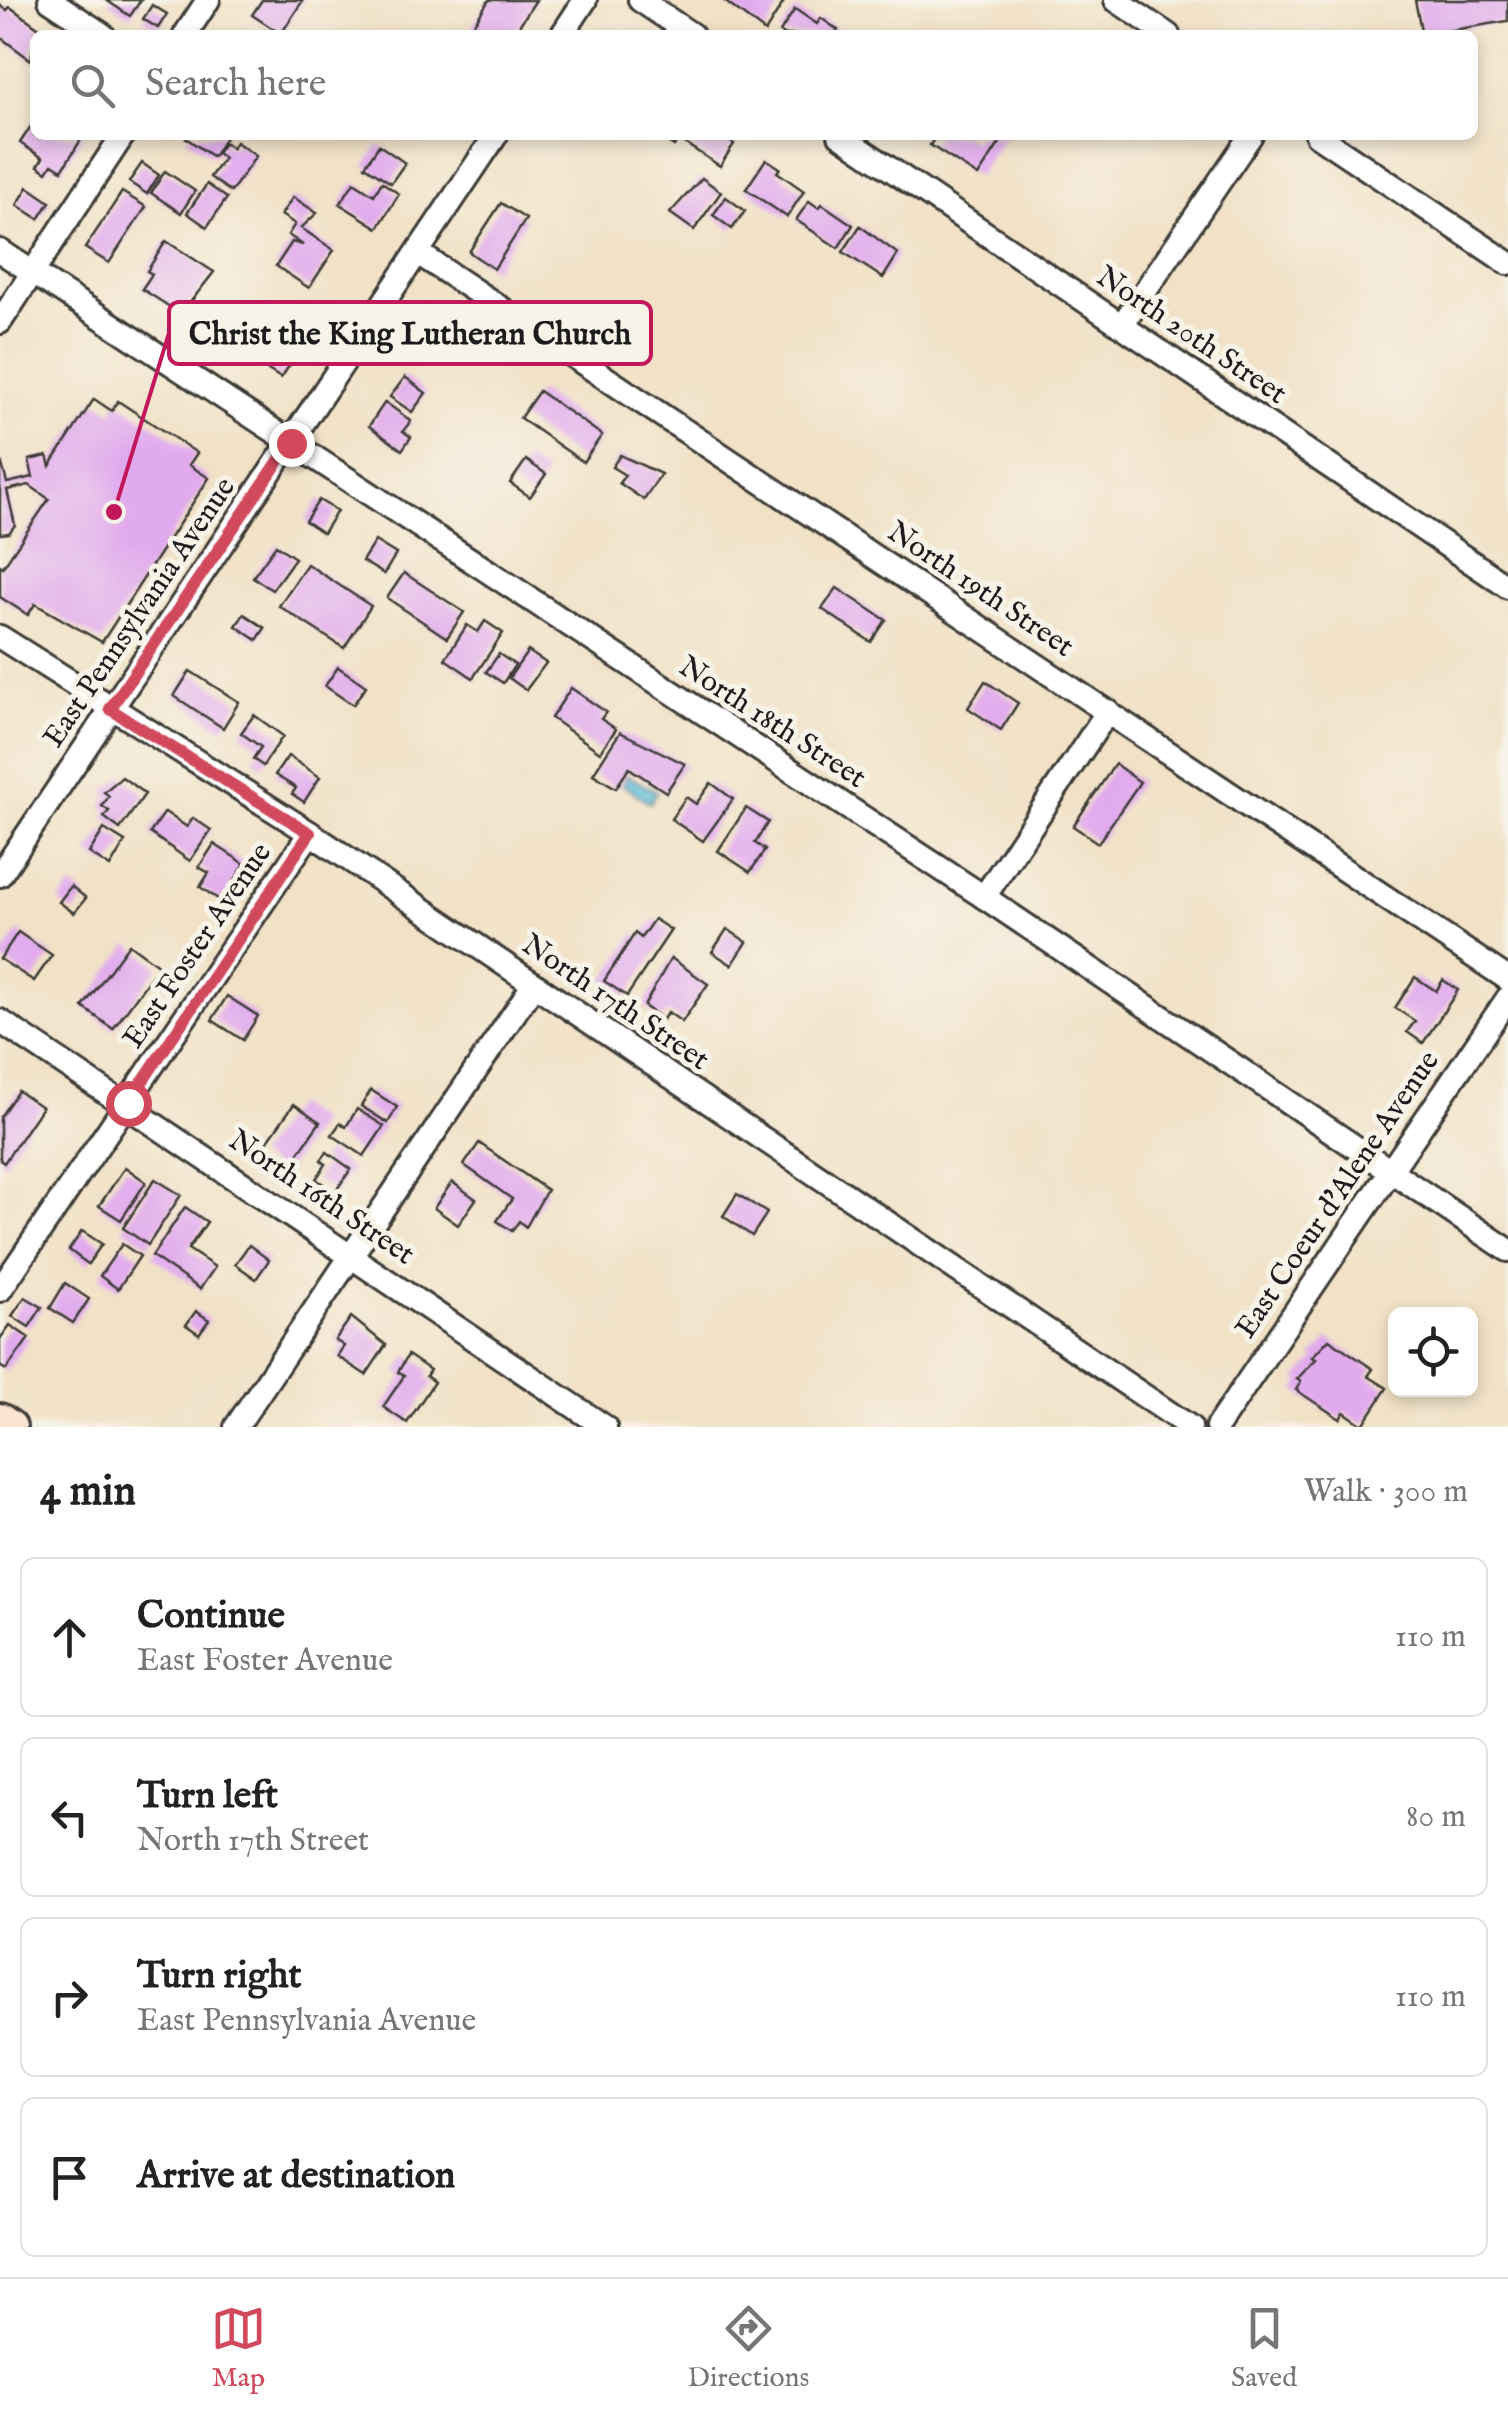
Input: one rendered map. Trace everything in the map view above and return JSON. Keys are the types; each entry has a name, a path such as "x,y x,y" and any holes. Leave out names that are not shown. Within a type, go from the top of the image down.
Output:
{"main road":[{"path":"0,1420 10,1427"}],"street":[{"path":"50,0 96,30"},
{"path":"187,30 208,0"},
{"path":"565,30 586,0"},
{"path":"640,0 685,30"},
{"path":"1116,0 1161,30"},
{"path":"0,322 121,140"},
{"name":"East Pennsylvania Avenue","path":"0,875 493,140"},
{"name":"North 20th Street","path":"847,140 1508,587"},
{"path":"1122,325 1248,140"},
{"path":"1324,140 1508,263"},
{"name":"North 18th Street","path":"0,251 984,897 1508,1250"},
{"name":"North 19th Street","path":"418,253 1508,979"},
{"name":"North 17th Street","path":"0,637 310,833 1190,1427"},
{"path":"984,897 1108,711"},
{"name":"East Foster Avenue","path":"0,1290 310,833"},
{"path":"236,1427 534,984"},
{"name":"East Coeur d'Alene Avenue","path":"1218,1427 1508,998"},
{"name":"North 16th Street","path":"0,1022 128,1103 605,1427"}],"water":[{"path":"626,775 657,792 650,803 623,785"}],"building":[{"path":"106,0 141,0 130,16"},
{"path":"262,0 303,0 284,30 275,30 252,15"},
{"path":"489,0 536,0 516,30 471,28"},
{"path":"723,0 785,0 766,30"},
{"path":"1415,0 1508,0 1508,21 1453,30 1421,30"},
{"path":"0,5 7,10 10,7 42,30 30,30 30,59 0,37"},
{"path":"152,5 167,14 158,28 143,19"},
{"path":"795,9 817,24 821,18 838,30 781,30"},
{"path":"30,128 30,140 81,140 62,170 52,164 47,172 38,166 43,158 20,143"},
{"path":"189,140 224,140 213,157"},
{"path":"680,140 728,140 734,144 720,166"},
{"path":"934,140 1002,140 978,176 930,145"},
{"path":"236,142 256,156 231,192 210,177 224,158 217,153 224,143 232,148"},
{"path":"379,145 405,163 391,183 365,166"},
{"path":"766,159 804,191 787,217 746,189"},
{"path":"142,163 159,175 147,194 129,182"},
{"path":"165,171 195,191 181,213 151,193"},
{"path":"702,178 721,192 694,230 670,213"},
{"path":"354,182 374,195 382,182 399,194 378,228 340,204"},
{"path":"207,184 227,198 207,227 187,213"},
{"path":"28,187 50,202 39,219 17,205"},
{"path":"122,192 146,207 109,263 85,248"},
{"path":"293,197 317,213 301,228 334,250 309,288 276,266 292,242 303,245 288,235 295,224 281,215"},
{"path":"726,197 745,211 732,229 713,215"},
{"path":"809,201 819,208 822,204 853,225 838,248 796,220"},
{"path":"501,203 526,219 494,269 469,252"},
{"path":"860,226 898,254 883,278 843,252"},
{"path":"166,241 214,272 181,314 142,289 152,274 147,271"},
{"path":"238,308 283,339 278,346 295,357 281,378 217,338"},
{"path":"405,377 426,393 412,412 390,397"},
{"path":"539,391 602,435 583,462 520,418"},
{"path":"94,399 112,411 118,401 197,453 189,465 209,478 102,642 35,604 28,615 0,597 0,565 3,567 49,499 29,485 7,490 15,525 9,533 0,534 0,457 7,483 33,477 29,460 47,456 50,466"},
{"path":"385,402 411,421 403,431 411,437 402,450 369,426"},
{"path":"620,455 661,474 644,500 619,483 625,475 612,467"},
{"path":"526,460 546,474 530,497 510,483"},
{"path":"319,500 337,511 323,533 305,521"},
{"path":"375,541 396,554 384,574 362,561"},
{"path":"276,545 295,558 272,590 253,577"},
{"path":"307,564 371,606 344,648 279,606"},
{"path":"404,573 464,612 447,638 387,598"},
{"path":"837,588 886,620 871,642 822,609"},
{"path":"244,614 265,628 257,640 236,626"},
{"path":"485,621 503,633 473,678 445,659 467,625 478,632"},
{"path":"528,651 546,663 526,690 509,678"},
{"path":"499,654 515,665 503,683 486,672"},
{"path":"338,667 366,686 353,705 325,686"},
{"path":"190,671 239,702 223,728 174,696"},
{"path":"985,681 1018,703 1001,730 968,708"},
{"path":"571,688 606,712 601,719 616,729 600,752 551,718"},
{"path":"254,715 283,736 263,766 253,759 261,747 241,733"},
{"path":"620,732 685,764 666,792 629,768 616,788 593,774"},
{"path":"288,756 320,777 304,802 292,794 296,788 275,775"},
{"path":"1115,764 1140,782 1098,843 1073,826"},
{"path":"122,777 145,794 120,829 104,817 109,811 102,806 109,796 104,792"},
{"path":"711,783 733,799 703,841 671,819 686,797 696,804"},
{"path":"746,808 768,822 755,843 765,850 750,872 718,851"},
{"path":"165,812 187,827 193,818 211,830 190,861 150,833"},
{"path":"104,829 125,842 110,867 89,853"},
{"path":"214,844 245,864 221,901 200,887 209,873 199,867"},
{"path":"71,886 86,898 74,913 59,902"},
{"path":"654,919 671,930 627,996 604,981 635,933 641,938"},
{"path":"727,929 747,942 732,965 712,952"},
{"path":"18,932 52,955 34,981 0,959"},
{"path":"129,944 159,966 113,1029 83,1007"},
{"path":"671,958 708,984 682,1022 668,1012 663,1019 644,1006"},
{"path":"1415,977 1436,991 1443,980 1458,990 1423,1043 1407,1032 1415,1021 1395,1008"},
{"path":"227,996 258,1016 243,1040 212,1020"},
{"path":"371,1090 397,1107 388,1123 361,1106"},
{"path":"18,1091 42,1107 4,1163 0,1160 0,1117"},
{"path":"294,1104 320,1122 284,1174 257,1156"},
{"path":"357,1109 384,1126 364,1156 332,1135 340,1123 346,1127"},
{"path":"479,1143 547,1190 526,1227 519,1221 512,1231 497,1221 512,1199 464,1165"},
{"path":"327,1152 351,1169 335,1192 316,1179 326,1164 321,1160"},
{"path":"125,1167 146,1182 121,1220 99,1206"},
{"path":"155,1179 181,1195 148,1245 123,1228"},
{"path":"452,1182 476,1199 458,1225 434,1208"},
{"path":"737,1194 767,1213 752,1236 723,1216"},
{"path":"185,1207 207,1222 188,1249 215,1267 200,1289 152,1256"},
{"path":"82,1231 102,1244 88,1264 69,1250"},
{"path":"122,1244 140,1256 118,1289 100,1276"},
{"path":"249,1245 269,1260 256,1279 235,1264"},
{"path":"65,1283 89,1299 73,1323 50,1308"},
{"path":"25,1297 42,1307 29,1327 12,1316"},
{"path":"196,1311 209,1320 199,1334 186,1325"},
{"path":"351,1317 386,1345 366,1375 337,1356 344,1346 335,1340"},
{"path":"10,1325 29,1338 6,1370 0,1366 0,1339"},
{"path":"1329,1339 1373,1369 1368,1376 1387,1388 1363,1425 1344,1412 1340,1419 1296,1390 1301,1382 1297,1379"},
{"path":"408,1355 430,1370 426,1376 434,1382 407,1423 383,1407 404,1376 398,1372"}],"place":[{"name":"Christ the King Lutheran Church","path":"114,512"}],"route":[{"path":"128,1103 310,833 110,709 291,443"}]}
